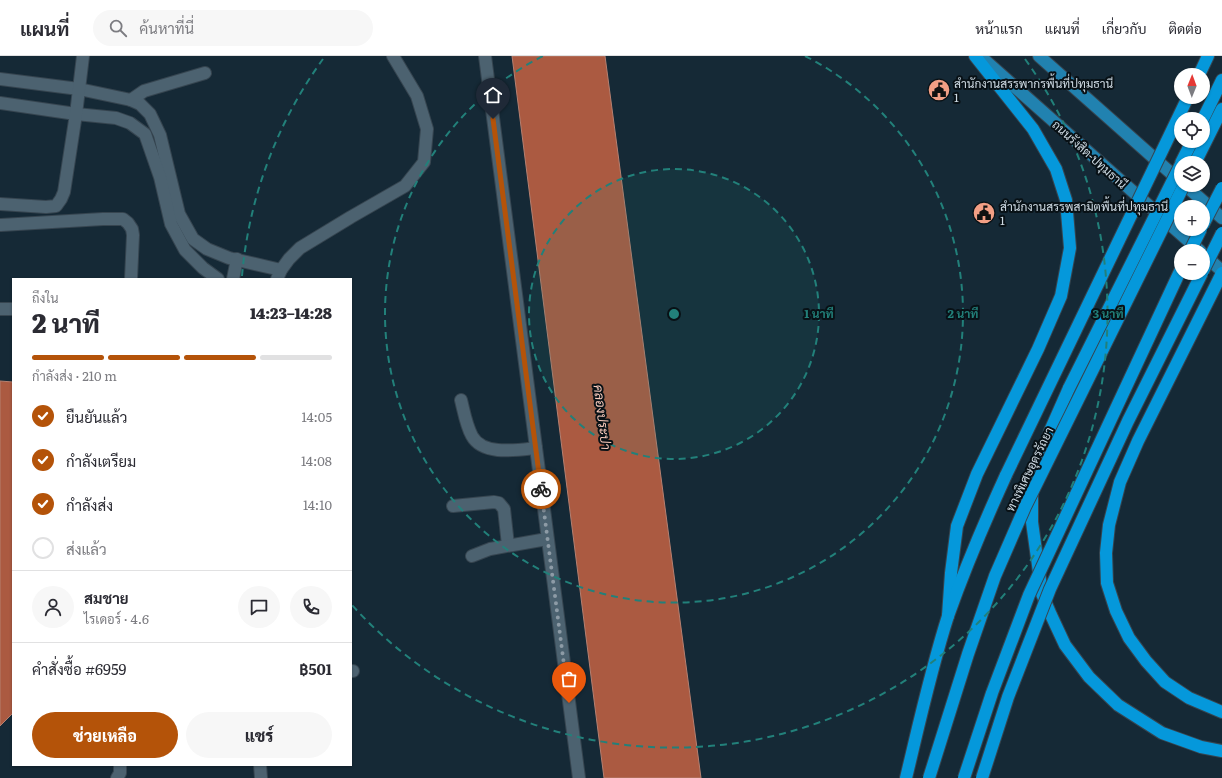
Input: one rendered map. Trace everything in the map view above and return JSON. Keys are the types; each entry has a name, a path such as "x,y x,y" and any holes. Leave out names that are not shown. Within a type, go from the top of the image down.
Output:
{"highway":[{"path":"948,616 951,573 957,526 977,474 1062,296 1070,248 1066,200 1056,169 1033,129 975,56"},
{"path":"1202,68 1208,56"},
{"path":"1206,112 1222,80"},
{"path":"906,778 934,663 948,616 977,540 1006,475 1185,104"},
{"path":"1198,156 1222,109"},
{"path":"1174,177 1069,388 1050,430 1032,490 1032,522 1042,594 1065,645 1089,677 1118,705 1162,733 1200,747 1222,751"},
{"path":"1210,211 1222,188"},
{"name":"ทางพิเศษอุดรรัถยา","path":"929,778 968,654 995,576 1025,507 1181,192"},
{"path":"1210,258 1222,233"},
{"path":"1222,272 1138,441 1120,482 1109,525 1106,553 1108,583 1116,611 1129,638 1146,661 1165,682 1189,698 1222,712"},
{"path":"964,778 992,693 1028,595 1176,280"},
{"path":"982,778 1008,698 1050,589 1128,422 1199,280"}],"main road":[{"name":"ถนนรังสิต-ปทุมธานี","path":"980,56 1192,244"},
{"path":"1039,56 1174,176"},
{"path":"1192,192 1222,218"},
{"path":"1210,261 1222,272"}],"street":[{"path":"0,204 46,207 56,206 61,199 64,192 76,114 83,56"},
{"path":"0,79 79,89 131,100 140,104 150,114 160,135 179,214 193,239 207,249 279,275 289,259 300,248 405,186 424,162 427,129 417,96 393,56"},
{"path":"485,56 579,778"},
{"path":"131,100 144,91 206,73"},
{"path":"0,103 116,118 130,123 145,134 160,177 171,224 185,250 203,268 217,278"},
{"path":"1,225 103,219 123,220 128,223 132,229 133,236 131,278"},
{"path":"234,278 237,260"},
{"path":"461,400 473,437 482,446 493,449 512,450 536,448"},
{"path":"453,506 494,502 499,503 504,509 508,545"},
{"path":"472,556 490,549 547,539"},
{"path":"260,766 261,778"}],"water":[{"name":"คลองประปา","path":"512,56 605,56 701,778 604,778"},
{"path":"0,381 12,382 12,714 0,726"}],"way so far":[{"path":"541,489 569,703"}],"place":[{"name":"สำนักงานสรรพากรพื้นที่ปทุมธานี 1","path":"939,90"},
{"name":"สำนักงานสรรพสามิตพื้นที่ปทุมธานี 1","path":"984,213"}],"route":[{"path":"493,119 541,489"}]}
